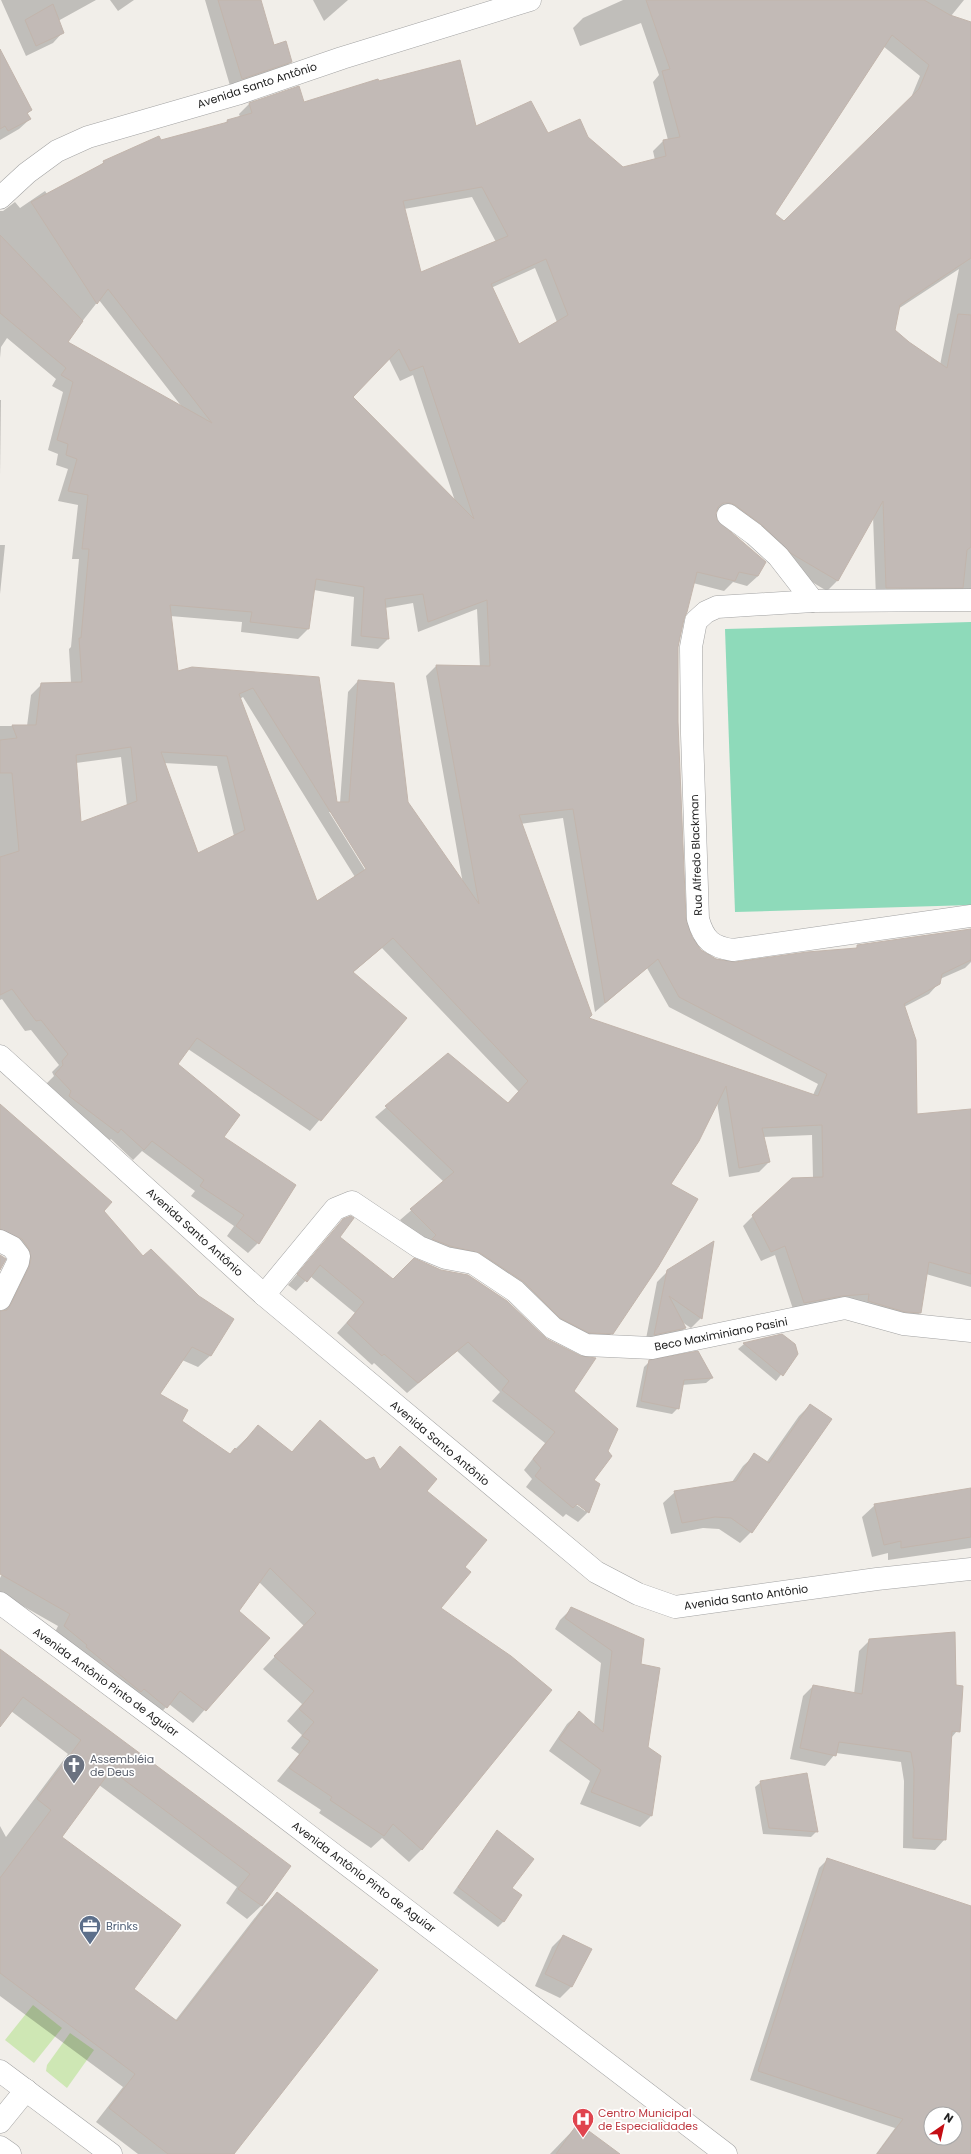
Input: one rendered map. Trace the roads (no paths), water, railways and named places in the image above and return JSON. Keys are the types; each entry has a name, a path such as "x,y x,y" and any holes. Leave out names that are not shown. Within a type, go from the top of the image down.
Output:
{"street":[{"name":"Avenida Santo Antônio","path":"0,198 27,173 57,151 88,137 237,94 342,58 530,0"},
{"path":"728,515 754,534 778,556 813,601"},
{"name":"Rua Alfredo Blackman","path":"971,600 813,601 717,606 706,612 696,621 691,647 692,734 698,920 702,933 710,942 721,948 733,950 971,916"},
{"name":"Avenida Santo Antônio","path":"0,1056 264,1295 596,1572 638,1594 676,1606 877,1579 971,1569"},
{"name":"Beco Maximiniano Pasini","path":"264,1295 335,1209 352,1202 419,1246 446,1258 473,1263 515,1291 553,1328 586,1345 652,1348 845,1308 903,1324 971,1331"},
{"path":"0,1241 12,1248 19,1256 18,1262 0,1299"},
{"name":"Avenida Antônio Pinto de Aguiar","path":"0,1603 185,1741 726,2154"},
{"path":"0,2071 111,2154"},
{"path":"0,2122 26,2090"},
{"path":"0,2147 10,2154"}],"place":[{"name":"Assembléia de Deus","path":"74,1784"},
{"name":"Brinks","path":"90,1946"},
{"name":"Centro Municipal de Especialidades","path":"583,2138"}]}
